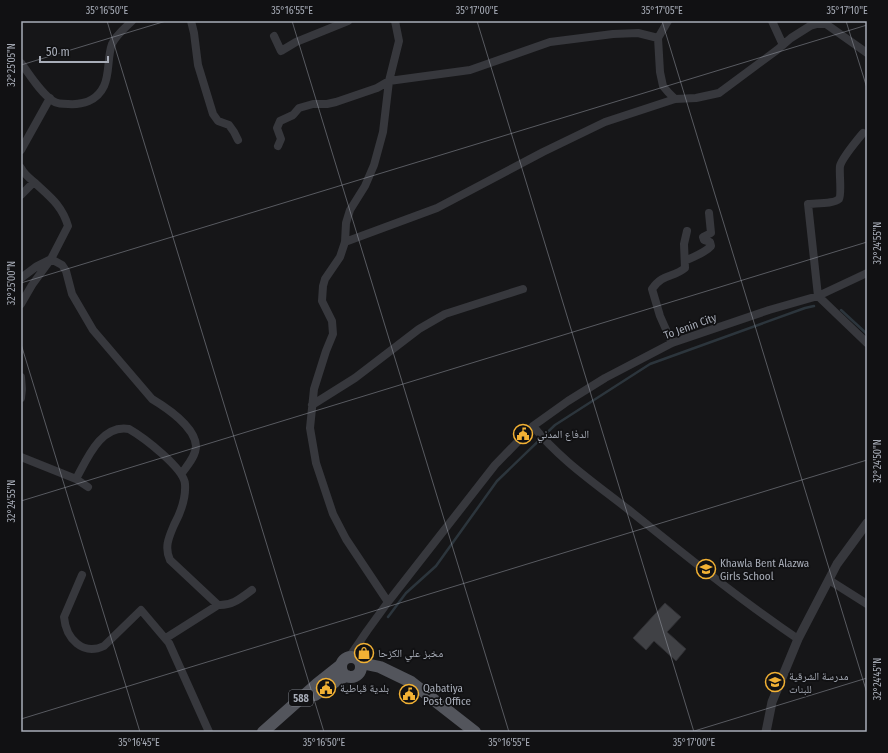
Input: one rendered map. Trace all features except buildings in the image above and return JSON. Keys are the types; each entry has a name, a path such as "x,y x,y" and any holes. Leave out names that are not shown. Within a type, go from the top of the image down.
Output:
{"main road":[{"path":"350,656 357,658 361,663 361,670 353,677 348,676 342,671 341,665 344,659 350,656"},
{"path":"361,663 380,667 410,682 475,732"},
{"name":"588","path":"263,732 312,688 341,665"},
{"name":"588","path":"272,732 323,689 339,679 348,676"}],"street":[{"path":"21,63 42,90 50,98 60,104 81,104 92,100 98,95 103,87 107,75 112,44 116,37 132,21"},
{"path":"191,21 198,65 213,114 218,121 229,125 238,140"},
{"path":"274,36 281,51 296,42 339,22 348,21"},
{"path":"388,602 346,539 333,514 316,463 310,428 314,389 333,334 332,321 322,301 322,286 340,257 346,242 346,223 350,210 365,186 374,165 383,132 389,81 399,41 395,21"},
{"path":"668,21 658,38 660,72 663,86 675,99"},
{"path":"772,21 783,45"},
{"path":"346,242 437,208 543,152 605,122 675,99 696,98 719,93 791,38 810,26 818,23 826,24 867,53"},
{"path":"278,146 281,139 277,128 280,121 293,115 299,108 313,104 327,104 336,102 377,88 389,81 470,70 550,42 613,34 638,33 658,38"},
{"path":"21,150 50,98"},
{"path":"863,132 840,164 841,195 838,200 833,202 808,204 818,296 867,343"},
{"path":"21,168 60,207 66,217 68,226 51,259 32,285 21,304"},
{"path":"21,195 34,182"},
{"path":"685,262 706,252 711,246 710,242 704,240 703,237 711,233 709,213"},
{"path":"672,343 660,316 652,289 656,282 662,278 685,268 684,244 687,231"},
{"path":"21,278 37,266 51,259"},
{"path":"51,259 62,265 66,271 72,294 93,330 152,399 180,419 190,432 196,446 182,474"},
{"name":"To Jenin City","path":"350,656 388,602 495,465 534,426 568,401 605,378 672,343 769,310 818,296 867,273"},
{"path":"312,405 355,378 418,330 445,314 523,289"},
{"path":"21,377 21,398"},
{"path":"534,426 545,440 604,490 762,615 798,639"},
{"path":"76,479 91,451 101,439 116,429 129,429 136,433 164,455 182,474 185,483 185,495 182,508 169,536 167,547 170,560 218,605 226,606 233,604 252,590"},
{"path":"21,457 76,479 88,487"},
{"path":"766,732 772,702 798,639 837,564 867,523"},
{"path":"82,575 64,617 64,624 69,636 76,644 90,650 96,650 104,646 140,610 170,643 209,732"},
{"path":"829,580 867,604"},
{"path":"166,638 218,605"}],"waterway":[{"path":"388,617 406,593 436,566 497,481 555,425 650,364 814,306"},
{"path":"841,310 867,334"}],"place":[{"name":"الدفاع المدني","path":"523,434"},
{"name":"Khawla Bent Alazwa Girls School","path":"706,569"},
{"name":"مخبز علي الكزحا","path":"364,653"},
{"name":"مدرسة الشرقية للبنات","path":"775,682"},
{"name":"بلدية قباطية","path":"326,688"},
{"name":"Qabatiya Post Office","path":"409,694"}]}
